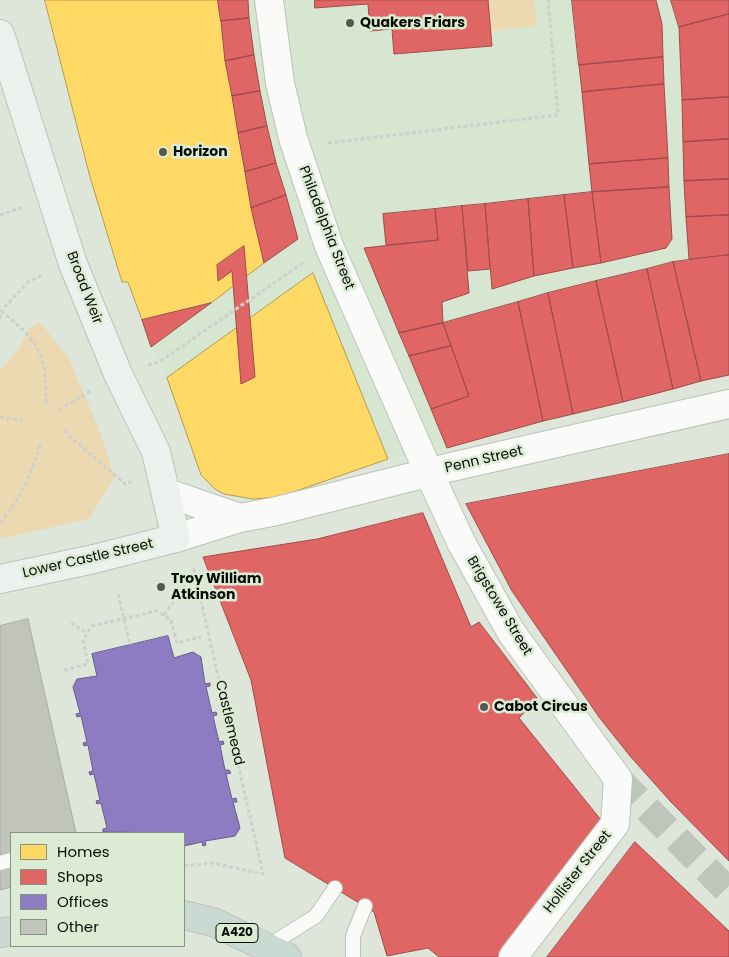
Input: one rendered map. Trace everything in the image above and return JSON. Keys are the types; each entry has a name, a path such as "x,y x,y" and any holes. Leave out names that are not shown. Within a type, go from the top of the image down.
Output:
{"highway":[{"name":"A420","path":"185,915 213,922 277,952"}],"street":[{"name":"Philadelphia Street","path":"269,0 280,82 293,138 329,246 429,473"},
{"name":"Broad Weir","path":"0,34 73,264 118,374 156,452 176,538"},
{"name":"Penn Street","path":"176,538 240,518 277,511 429,473 729,404"},
{"name":"Brigstowe Street","path":"429,473 460,542 511,632 618,779"},
{"name":"Penn Street","path":"167,494 240,518"},
{"name":"Lower Castle Street","path":"0,579 94,559 176,538"},
{"name":"Hollister Street","path":"513,957 615,824 618,779"}],"lane":[{"path":"277,952 316,916 335,888"},
{"path":"353,957 353,936 365,906"}],"path":[{"path":"293,138 322,144 558,115 548,0"},
{"path":"59,410 118,374 159,362 329,246"},
{"path":"0,318 1,311 29,281 73,264"},
{"path":"1,311 22,328 36,346 45,363 46,405"},
{"path":"0,417 26,421"},
{"path":"64,431 125,484 136,481"},
{"path":"0,523 21,493 34,468 41,444"},
{"name":"Castlemead","path":"164,615 196,571 263,874 213,863 185,866"},
{"path":"118,594 130,645"},
{"path":"64,670 88,664 83,640 92,626 124,618 157,611 171,620 177,643 201,637"},
{"path":"70,622 87,633"}],"shaded area":[{"path":"218,0 729,0 729,375 447,448 388,459 279,497 241,498 215,489 201,475 197,467 167,378 151,347 142,320 211,303 264,263 251,208"},
{"path":"488,0 534,0 537,26 491,31"},
{"path":"40,322 68,357 96,422 115,476 89,519 0,539 0,371 18,350 29,329"}],"building: Homes":[{"name":"Horizon","path":"45,0 218,0 238,133 264,263 211,303 142,320 128,282 122,282 90,177"},
{"path":"313,273 388,459 279,497 253,499 224,494 215,489 201,475 167,378"}],"building: Shops":[{"path":"218,0 248,0 249,18 221,21"},
{"path":"315,0 488,0 492,46 394,54 392,29 370,31 368,4 315,8"},
{"path":"572,0 656,0 662,24 663,57 579,65"},
{"path":"671,0 729,0 729,14 679,27"},
{"path":"729,14 729,97 682,100 679,27"},
{"path":"249,18 254,55 225,61 221,21"},
{"path":"254,55 260,91 232,96 225,61"},
{"path":"663,57 664,84 582,92 579,65"},
{"path":"664,84 668,158 589,164 582,92"},
{"path":"260,91 267,126 238,133 232,96"},
{"path":"729,97 729,139 683,142 682,100"},
{"path":"267,126 276,163 245,172 238,133"},
{"path":"729,139 729,179 684,181 683,142"},
{"path":"668,158 669,187 592,192 589,164"},
{"path":"276,163 286,195 251,208 245,172"},
{"path":"729,179 729,215 686,217 684,181"},
{"path":"669,187 672,239 666,248 601,263 592,192"},
{"path":"592,192 601,263 573,268 564,195"},
{"path":"286,195 298,239 264,263 251,208"},
{"path":"564,195 573,268 534,276 528,199"},
{"path":"528,199 534,276 492,289 485,204"},
{"path":"485,204 490,269 468,271 462,206"},
{"path":"462,206 469,293 442,302 443,323 399,333 364,248 438,240 435,209"},
{"path":"435,209 438,240 386,245 383,214"},
{"path":"729,215 729,255 689,259 686,217"},
{"path":"244,246 255,377 241,384 232,271 218,281 217,265"},
{"path":"729,255 729,375 701,381 673,262"},
{"path":"673,262 701,381 673,389 647,269"},
{"path":"647,269 673,389 623,402 596,281"},
{"path":"596,281 623,402 573,414 548,293"},
{"path":"548,293 573,414 543,421 518,302"},
{"path":"518,302 543,421 447,448 431,409 469,396 443,323"},
{"path":"211,303 151,347 142,320"},
{"path":"443,323 451,346 409,356 399,333"},
{"path":"451,346 469,396 431,409 409,356"},
{"path":"729,454 729,861 671,802 630,756 599,717 512,591 466,504"},
{"path":"423,513 471,627 479,622 537,698 519,718 601,820 502,957 439,957 428,948 387,956 374,912 285,858 251,680 203,557 317,539"},
{"path":"635,842 729,931 729,957 547,957"}],"building: Offices":[{"path":"168,636 174,658 193,652 201,657 205,684 210,683 210,686 206,687 212,713 216,712 217,715 213,716 219,742 223,741 224,744 220,745 225,770 229,770 231,773 226,774 232,799 236,798 237,802 233,802 240,828 235,836 205,841 206,845 203,846 202,842 185,846 185,832 103,832 103,829 107,828 101,803 97,804 96,801 100,800 94,774 90,775 89,772 93,771 88,745 84,746 83,743 87,742 81,716 77,717 76,714 80,713 73,687 77,679 97,676 92,654"}],"building: Other":[{"path":"28,619 76,832 10,832 10,887 0,890 0,626"}],"tunnel":[{"path":"618,779 729,892"}],"place":[{"name":"Quakers Friars","path":"350,23"},
{"name":"Horizon","path":"163,152"},
{"name":"Troy William Atkinson","path":"161,587"},
{"name":"Cabot Circus","path":"484,707"}]}
